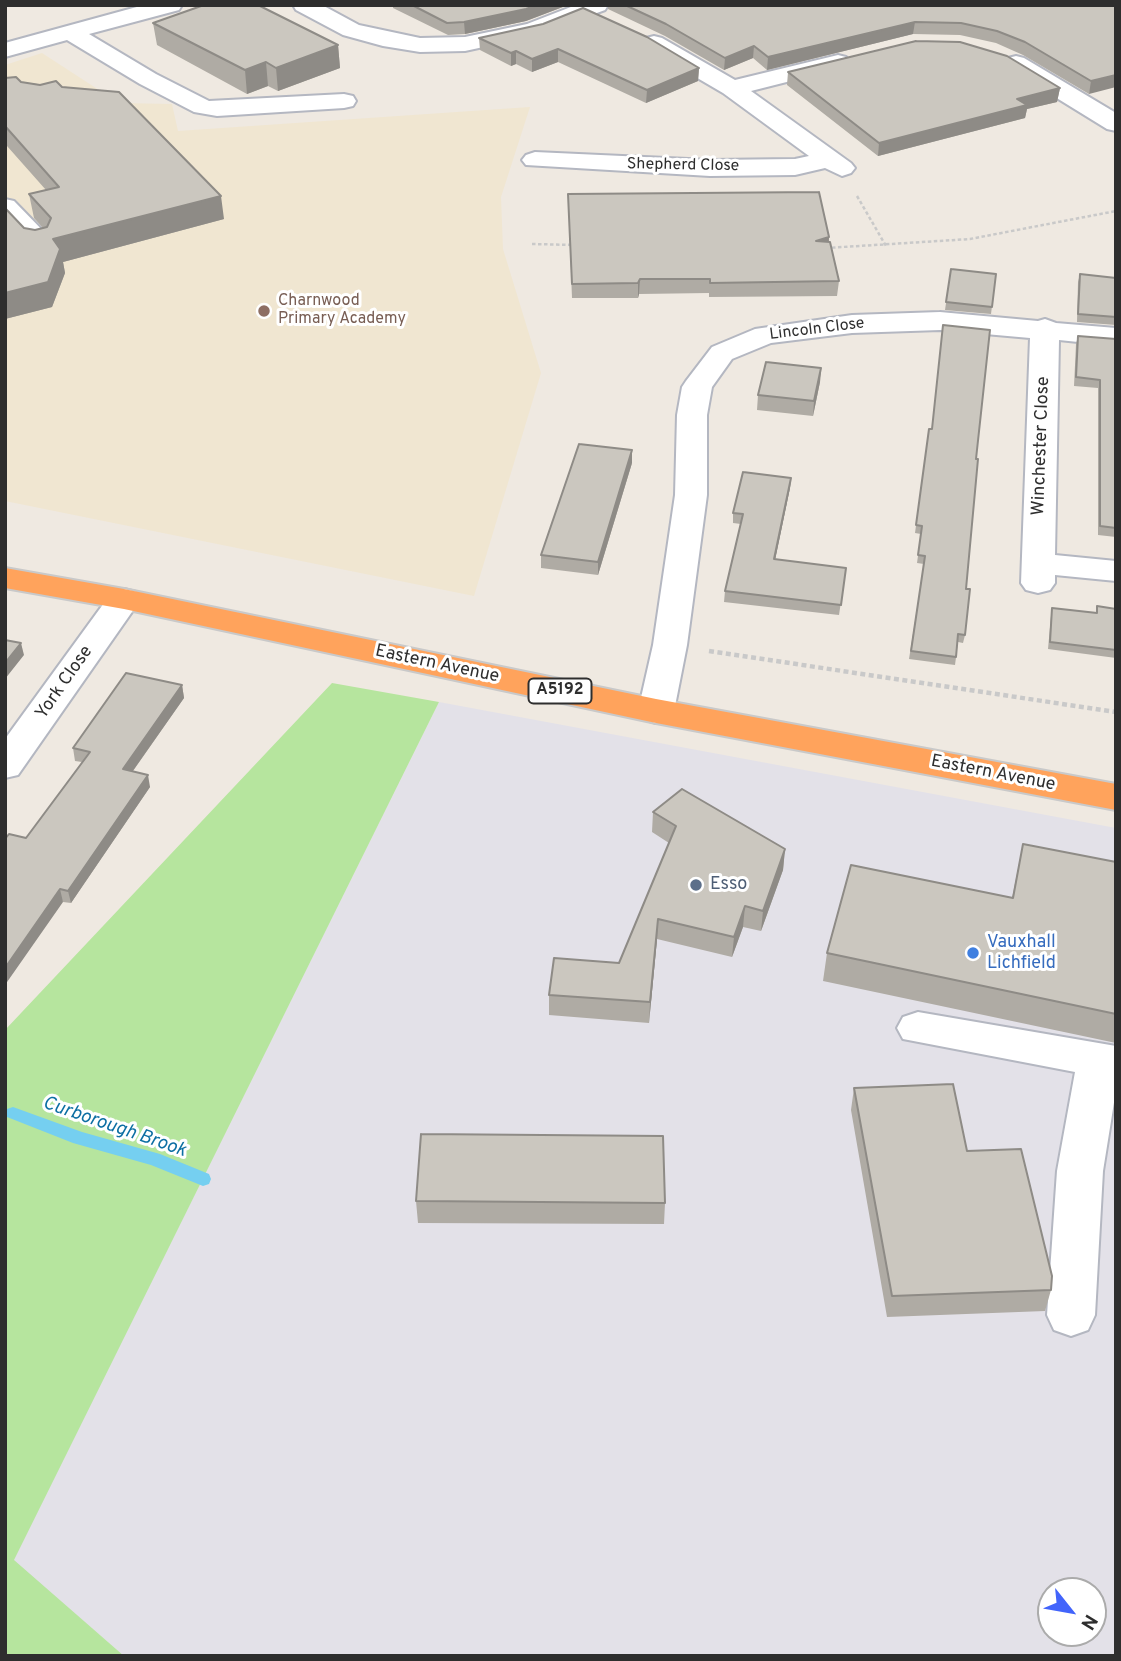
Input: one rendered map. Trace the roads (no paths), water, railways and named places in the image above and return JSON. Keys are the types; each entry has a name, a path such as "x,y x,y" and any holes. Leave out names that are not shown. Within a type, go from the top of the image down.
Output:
{"highway":[{"name":"Eastern Avenue","path":"5,578 124,599 656,711 1116,797"}],"street":[{"path":"8,47 71,33 171,5"},
{"path":"304,5 351,30 420,45 466,44 597,13"},
{"path":"71,33 148,79 203,107 217,109 344,101"},
{"path":"632,33 732,88 858,57"},
{"path":"996,54 1014,62 1116,124"},
{"name":"Shepherd Close","path":"535,160 710,168 794,167 836,163 732,88"},
{"path":"5,207 39,243"},
{"name":"Lincoln Close","path":"656,711 670,645 691,495 692,415 696,387 722,353 765,335 852,324 940,321 1045,328 1116,337"},
{"name":"Winchester Close","path":"1045,328 1038,573 1116,571"},
{"name":"York Close","path":"5,766 124,599"},
{"path":"918,1028 1107,1062 1080,1171 1070,1315"}],"waterway":[{"name":"Curborough Brook","path":"13,1113 79,1138 154,1159 203,1179"}],"place":[{"name":"Charnwood Primary Academy","path":"264,311"},
{"name":"Esso","path":"696,885"},
{"name":"Vauxhall Lichfield","path":"973,953"}]}
